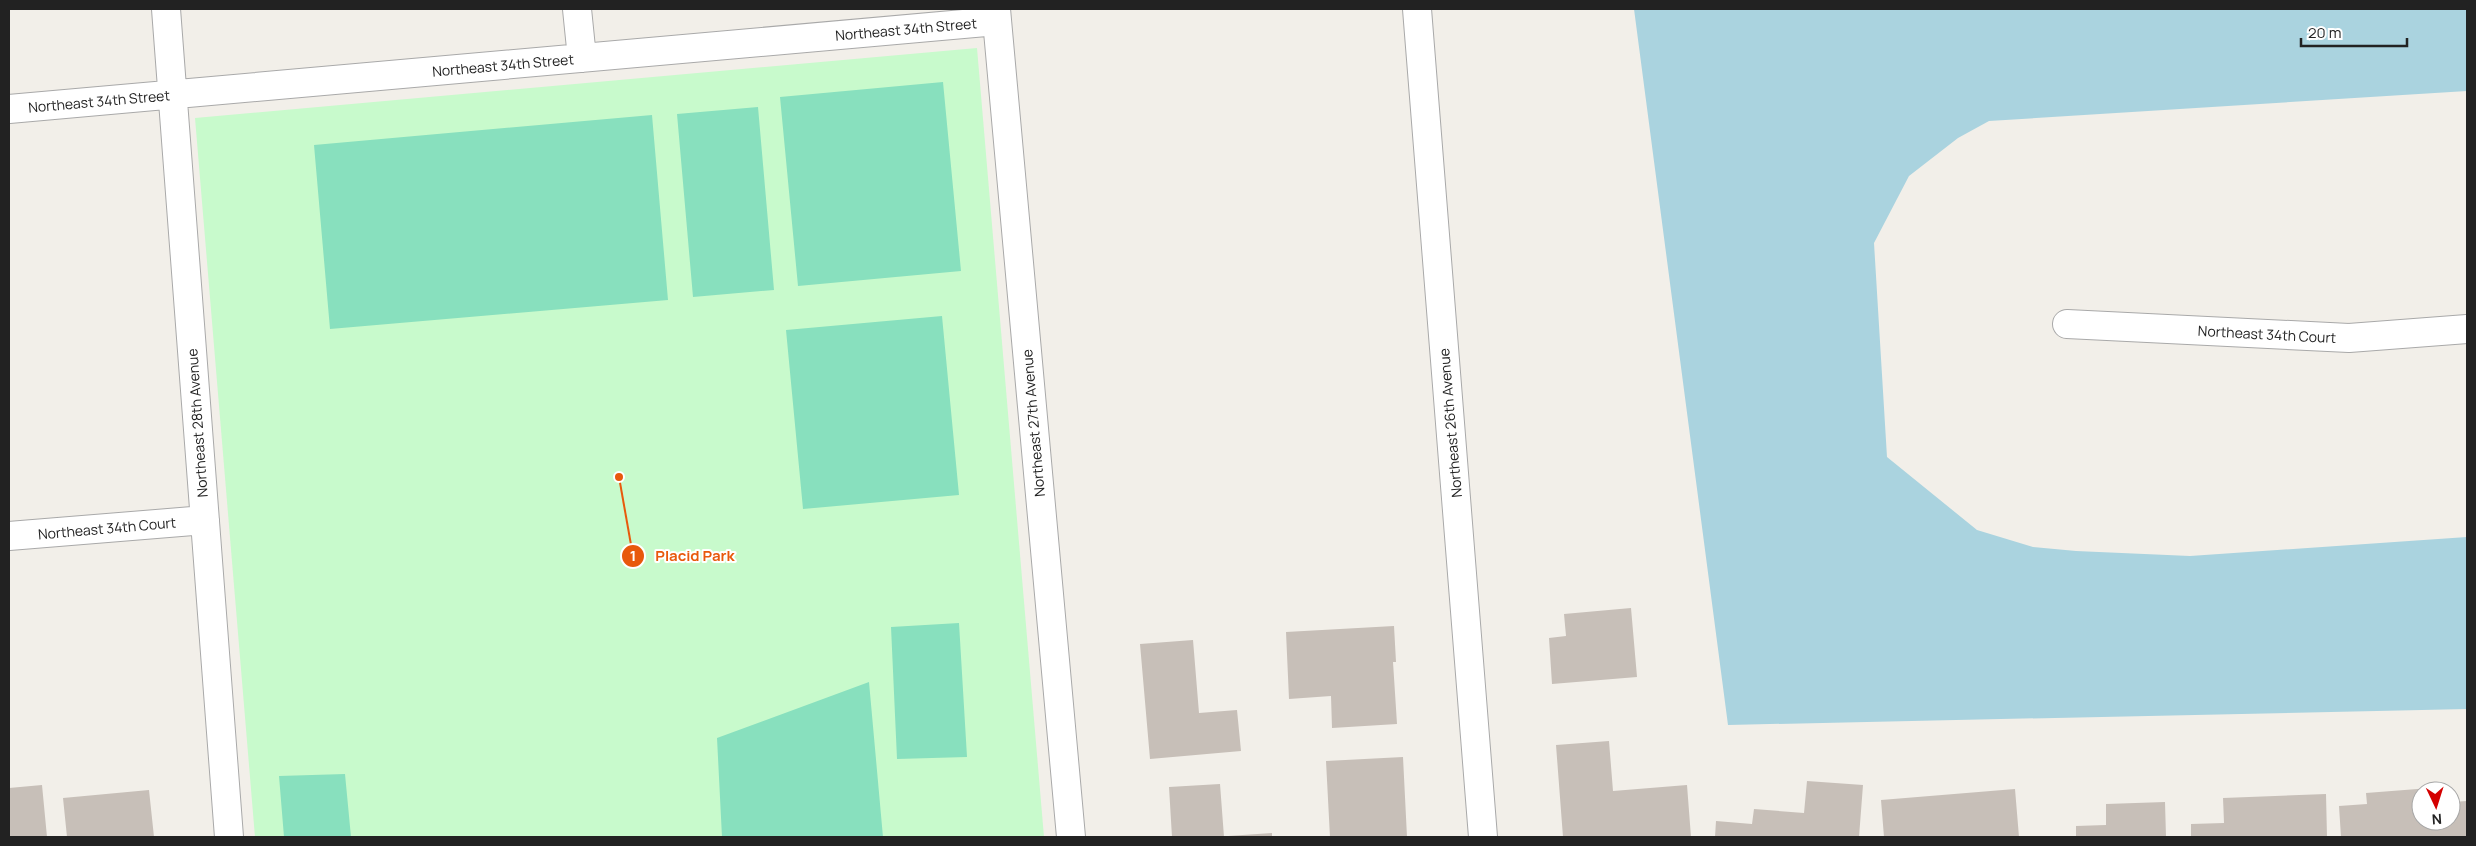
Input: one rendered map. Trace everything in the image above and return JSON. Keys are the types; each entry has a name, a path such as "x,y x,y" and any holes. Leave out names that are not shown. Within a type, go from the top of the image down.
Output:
{"street":[{"name":"Northeast 28th Avenue","path":"166,9 229,837"},
{"path":"577,9 582,58"},
{"name":"Northeast 26th Avenue","path":"1417,9 1483,837"},
{"name":"Northeast 34th Street","path":"9,109 582,58 996,15"},
{"name":"Northeast 27th Avenue","path":"996,15 1070,837"},
{"name":"Northeast 34th Court","path":"2067,324 2349,338 2467,329"},
{"name":"Northeast 34th Court","path":"9,536 205,520"}],"green space":[{"path":"977,48 1044,837 255,837 195,118"},
{"path":"943,82 961,271 798,286 780,97"},
{"path":"758,107 774,290 693,297 677,114"},
{"path":"652,115 668,300 330,329 314,145"},
{"path":"942,316 959,495 803,509 786,330"},
{"path":"959,623 967,757 897,759 891,627"},
{"path":"869,682 883,837 722,837 717,738"},
{"path":"345,774 351,837 284,837 279,776"}],"water":[{"path":"1634,9 2467,9 2467,91 1989,121 1958,138 1909,176 1874,243 1887,457 1977,530 2033,547 2076,551 2190,556 2467,537 2467,709 1728,725"}],"building":[{"path":"1631,608 1637,677 1552,684 1549,638 1566,636 1564,614"},
{"path":"1394,626 1396,662 1393,662 1397,724 1332,728 1331,696 1289,699 1286,632"},
{"path":"1193,640 1199,713 1237,710 1241,751 1150,759 1140,644"},
{"path":"1609,741 1613,791 1687,785 1691,837 1563,837 1556,745"},
{"path":"1403,757 1407,837 1330,837 1326,761"},
{"path":"1807,781 1863,785 1859,837 1715,837 1716,821 1752,824 1754,809 1804,813"},
{"path":"1220,784 1224,837 1172,837 1169,787"},
{"path":"42,785 47,837 9,837 9,788"},
{"path":"2015,789 2019,837 1884,837 1881,800"},
{"path":"2411,789 2411,831 2461,831 2461,801 2467,801 2467,837 2341,837 2339,806 2367,804 2366,793"},
{"path":"149,790 154,837 67,837 63,798"},
{"path":"2326,794 2327,837 2191,837 2191,824 2224,823 2223,798"},
{"path":"2165,802 2166,837 2076,837 2076,826 2106,825 2106,804"},
{"path":"1272,833 1272,837 1228,837 1228,836"}],"place":[{"name":"Placid Park","path":"619,477"}]}
